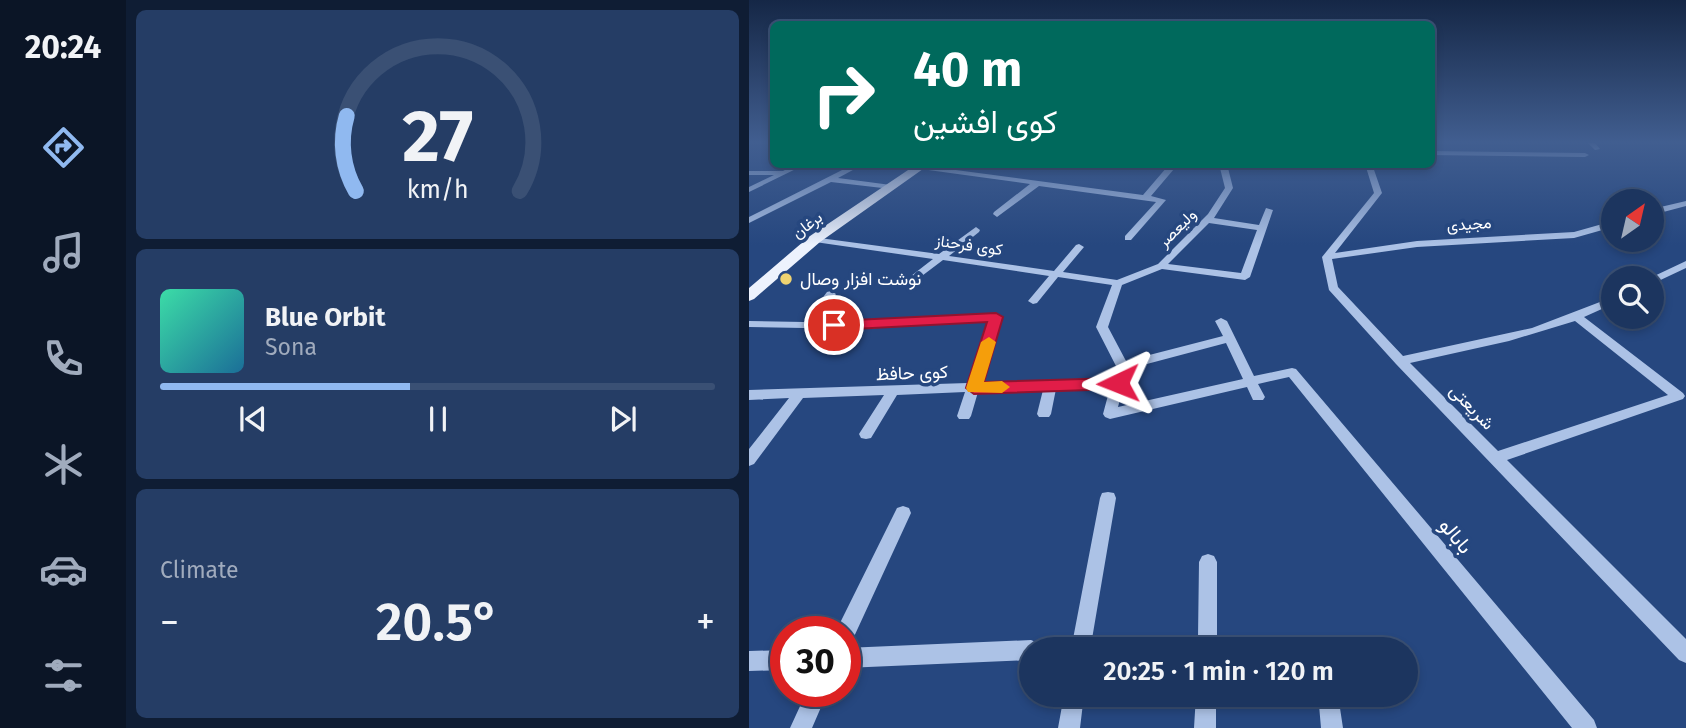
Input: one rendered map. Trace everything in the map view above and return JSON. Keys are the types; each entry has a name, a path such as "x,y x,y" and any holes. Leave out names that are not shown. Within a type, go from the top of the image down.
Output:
{"main road":[{"name":"برغان","path":"750,294 815,239 906,177"}],"street":[{"path":"749,190 778,177"},
{"path":"749,220 837,177"},
{"path":"997,177 1162,200 1128,238"},
{"path":"1145,198 1163,177"},
{"name":"ولیعصر","path":"1118,283 1161,266 1207,220 1229,188 1226,177"},
{"path":"1327,257 1377,193 1372,177"},
{"path":"832,180 891,187"},
{"path":"997,214 1037,183"},
{"path":"1664,209 1686,203"},
{"path":"1161,266 1245,277 1269,210"},
{"path":"1207,220 1263,228"},
{"name":"مجیدی","path":"1327,257 1417,244 1574,235 1601,227"},
{"path":"906,285 976,230"},
{"name":"کوی فرحناز","path":"815,239 1118,283"},
{"path":"1033,301 1079,247"},
{"name":"شریعتی","path":"1327,257 1333,288 1400,361 1686,653"},
{"path":"1664,275 1685,265"},
{"path":"1118,283 1102,327 1122,366 1110,414 1252,381"},
{"path":"807,325 831,294"},
{"path":"1400,361 1519,335 1577,317 1601,306"},
{"path":"749,324 861,326 996,317 964,416"},
{"path":"1577,317 1678,396"},
{"path":"1221,321 1258,397"},
{"path":"1122,366 1230,338"},
{"name":"بابالو","path":"1252,381 1292,372 1586,728"},
{"name":"کوی حافظ","path":"749,395 1118,383"},
{"path":"1044,414 1051,386"},
{"path":"866,434 893,391"},
{"path":"749,460 799,394"},
{"path":"1495,458 1678,396"},
{"path":"1083,637 1108,498"},
{"path":"853,616 902,513"},
{"path":"1207,637 1208,562"},
{"path":"861,657 1019,651"},
{"path":"749,661 770,660"},
{"path":"801,728 811,707"},
{"path":"1069,728 1072,707"},
{"path":"1205,728 1206,707"},
{"path":"1329,707 1332,728"}],"slow traffic":[{"path":"989,342 974,388 1002,387"}],"place":[{"name":"نوشت افزار وصال","path":"786,279"}],"route":[{"path":"834,325 861,326 996,317 974,388 1118,383"}]}
